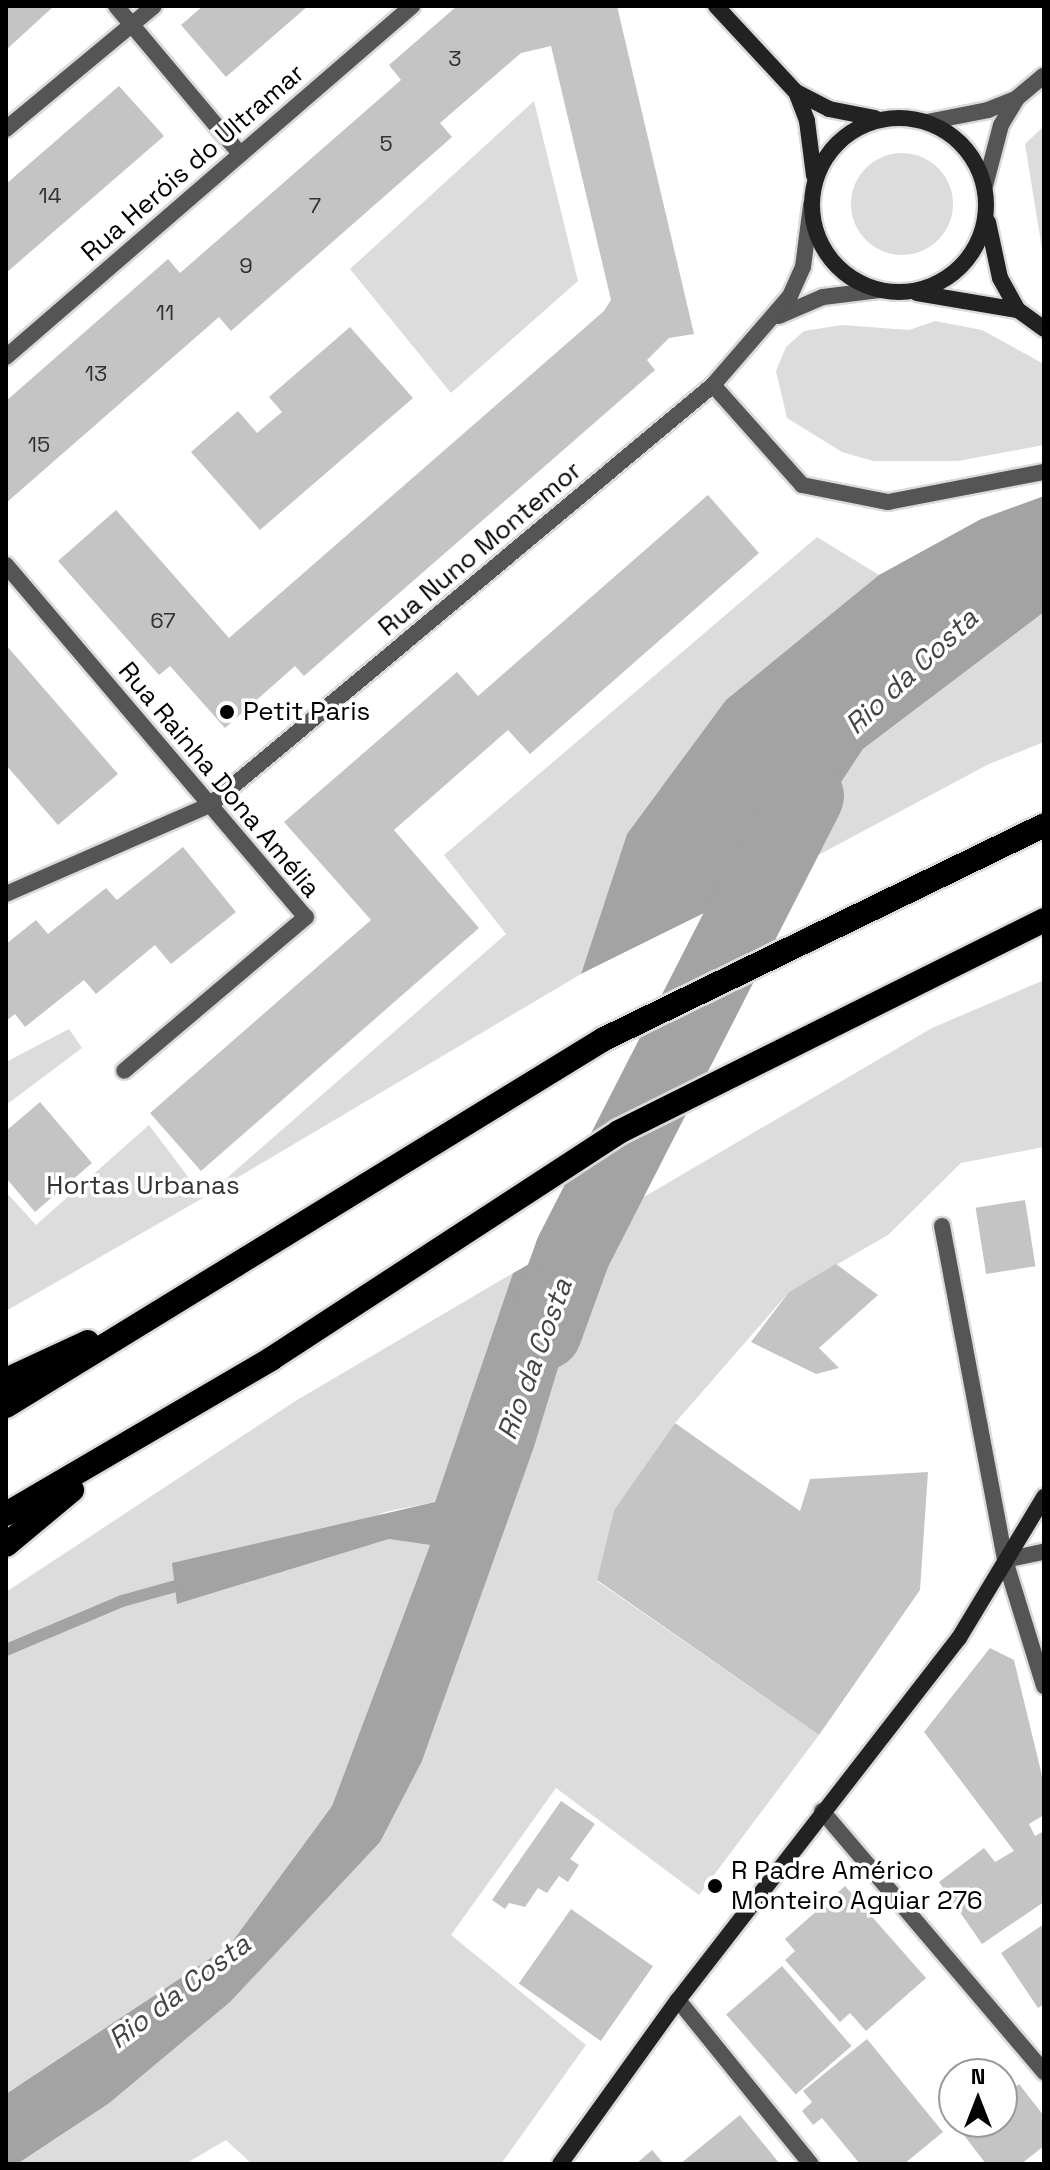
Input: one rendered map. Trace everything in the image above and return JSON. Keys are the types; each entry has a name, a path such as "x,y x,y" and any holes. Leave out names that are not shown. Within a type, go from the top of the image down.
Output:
{"highway":[{"path":"6,1406 213,1283 604,1039 1038,827"},
{"path":"6,1514 271,1359 619,1132 1044,920"},
{"path":"6,1380 213,1283"},
{"path":"6,1545 118,1451"}],"street":[{"path":"116,6 240,154"},
{"path":"6,129 154,6"},
{"name":"Rua Heróis do Ultramar","path":"6,357 412,6"},
{"path":"716,6 796,92 829,109 866,118 903,117 927,122 964,146 985,186"},
{"path":"927,122 988,110 1017,98 1044,75"},
{"path":"796,92 807,121 814,182 811,205 824,250 839,269 880,290 1024,314"},
{"path":"1017,98 1001,125 985,186 987,207 1000,278 1024,314 1044,329"},
{"path":"814,182 838,142 880,119 903,117"},
{"name":"Rua Nuno Montemor","path":"6,894 210,805 713,385 771,321 803,267 811,205"},
{"path":"903,292 945,279 962,266 984,229 987,207"},
{"name":"Rua Nuno Montemor","path":"771,321 823,297 880,290"},
{"path":"713,385 802,485 888,502 1044,472"},
{"name":"Rua Rainha Dona Amélia","path":"6,565 306,917 124,1071"},
{"path":"942,1226 1005,1560 1044,1686"},
{"path":"560,2164 678,2000 959,1638 1044,1497"},
{"path":"1005,1560 1044,1552"},
{"path":"822,1811 1044,2072"},
{"path":"678,2000 811,2164"}],"green space":[{"path":"534,101 578,281 451,393 350,269"},
{"path":"1044,126 1044,261 1025,144"},
{"path":"902,153 931,161 945,175 953,204 945,233 931,247 902,255 873,247 859,233 851,204 859,175 873,161"},
{"path":"935,321 982,330 1044,364 1044,445 958,461 873,461 842,452 787,418 776,371 786,347 804,331 842,325 909,330"},
{"path":"817,537 879,575 726,701 627,834 581,974 206,1196 506,934 444,855"},
{"path":"1044,612 1044,742 989,764 779,876 863,749"},
{"path":"1044,980 1044,1147 961,1163 888,1235 789,1292 675,1423 614,1510 597,1581 819,1735 699,1895 556,1788 451,1935 586,2045 501,2164 252,2164 226,2140 185,2164 17,2164 108,2104 68,2053 6,2094 6,1592 297,1400 513,1273 435,1502 385,1512 177,1604 389,1539 430,1545 332,1806 229,1946 422,1761 534,1447 603,1221 932,1028"},
{"path":"69,1029 82,1048 6,1105 6,1062"},
{"name":"Hortas Urbanas","path":"149,1125 204,1198 6,1311 6,1192 36,1225"}],"water":[{"path":"1044,496 1044,612 863,749 779,876 581,974 627,834 726,700 879,575 981,519"},
{"path":"603,1221 534,1447 422,1761 380,1842 230,2002 108,2104 17,2164 6,2164 6,2094 229,1946 332,1806 430,1545 389,1539 177,1604 172,1563 435,1502 513,1273"}],"pier":[{"path":"787,872 781,880 577,976 779,876"},
{"path":"601,1217 606,1219 508,1276 511,1270"}],"building":[{"path":"6,6 54,6 6,50"},
{"path":"203,6 308,6 226,77 181,25"},
{"path":"457,6 617,6 694,334 669,338 647,360 655,370 304,676 295,666 225,728 170,666 159,675 58,561 116,510 229,638 604,311 611,300 551,46 521,53 440,123 452,137 231,331 219,317 6,503 6,401 168,259 180,273 401,80 389,65"},
{"path":"119,86 164,136 6,273 6,184"},
{"path":"350,327 413,398 260,530 191,452 238,411 257,433 282,412 269,397"},
{"path":"708,495 759,553 530,754 508,730 394,830 479,928 201,1171 150,1113 371,920 284,822 457,672 478,696"},
{"path":"6,645 118,774 58,825 6,765"},
{"path":"183,847 236,912 171,964 155,945 96,994 84,980 25,1027 15,1014 6,1021 6,944 36,920 48,934 106,888 117,900"},
{"path":"40,1102 92,1163 35,1212 6,1178 6,1131"},
{"path":"1025,1200 1035,1266 986,1274 976,1208"},
{"path":"836,1264 878,1295 819,1348 839,1368 816,1374 751,1342 789,1292"},
{"path":"675,1423 800,1511 810,1479 928,1472 920,1590 819,1735 597,1580 614,1510"},
{"path":"990,1648 1014,1660 1044,1784 1044,1815 1029,1824 1035,1836 1044,1831 1044,1902 982,1944 939,1882 984,1848 995,1862 1014,1851 924,1732"},
{"path":"561,1801 595,1824 570,1859 579,1865 568,1882 559,1876 547,1893 538,1888 525,1907 509,1903 505,1909 492,1900"},
{"path":"845,1886 926,1978 866,2031 850,2013 840,2022 785,1960 795,1951 785,1939"},
{"path":"571,1909 653,1966 601,2041 519,1984"},
{"path":"1044,1924 1044,2004 1038,2008 1001,1953"},
{"path":"782,1966 852,2046 796,2095 726,2015"},
{"path":"867,2039 938,2126 938,2136 904,2164 860,2164 822,2118 813,2125 802,2111 812,2102 803,2091"},
{"path":"1018,2085 1044,2116 1044,2146 1021,2164 986,2164 966,2138 1018,2138"},
{"path":"740,2115 780,2164 680,2164"},
{"path":"652,2150 664,2164 636,2164"}],"waterway":[{"name":"Rio da Costa","path":"544,1332 573,1252 806,796"},
{"path":"6,1650 122,1601 190,1582"}],"place":[{"name":"Petit Paris","path":"227,712"},
{"name":"R Padre Américo Monteiro Aguiar 276","path":"715,1886"}]}
